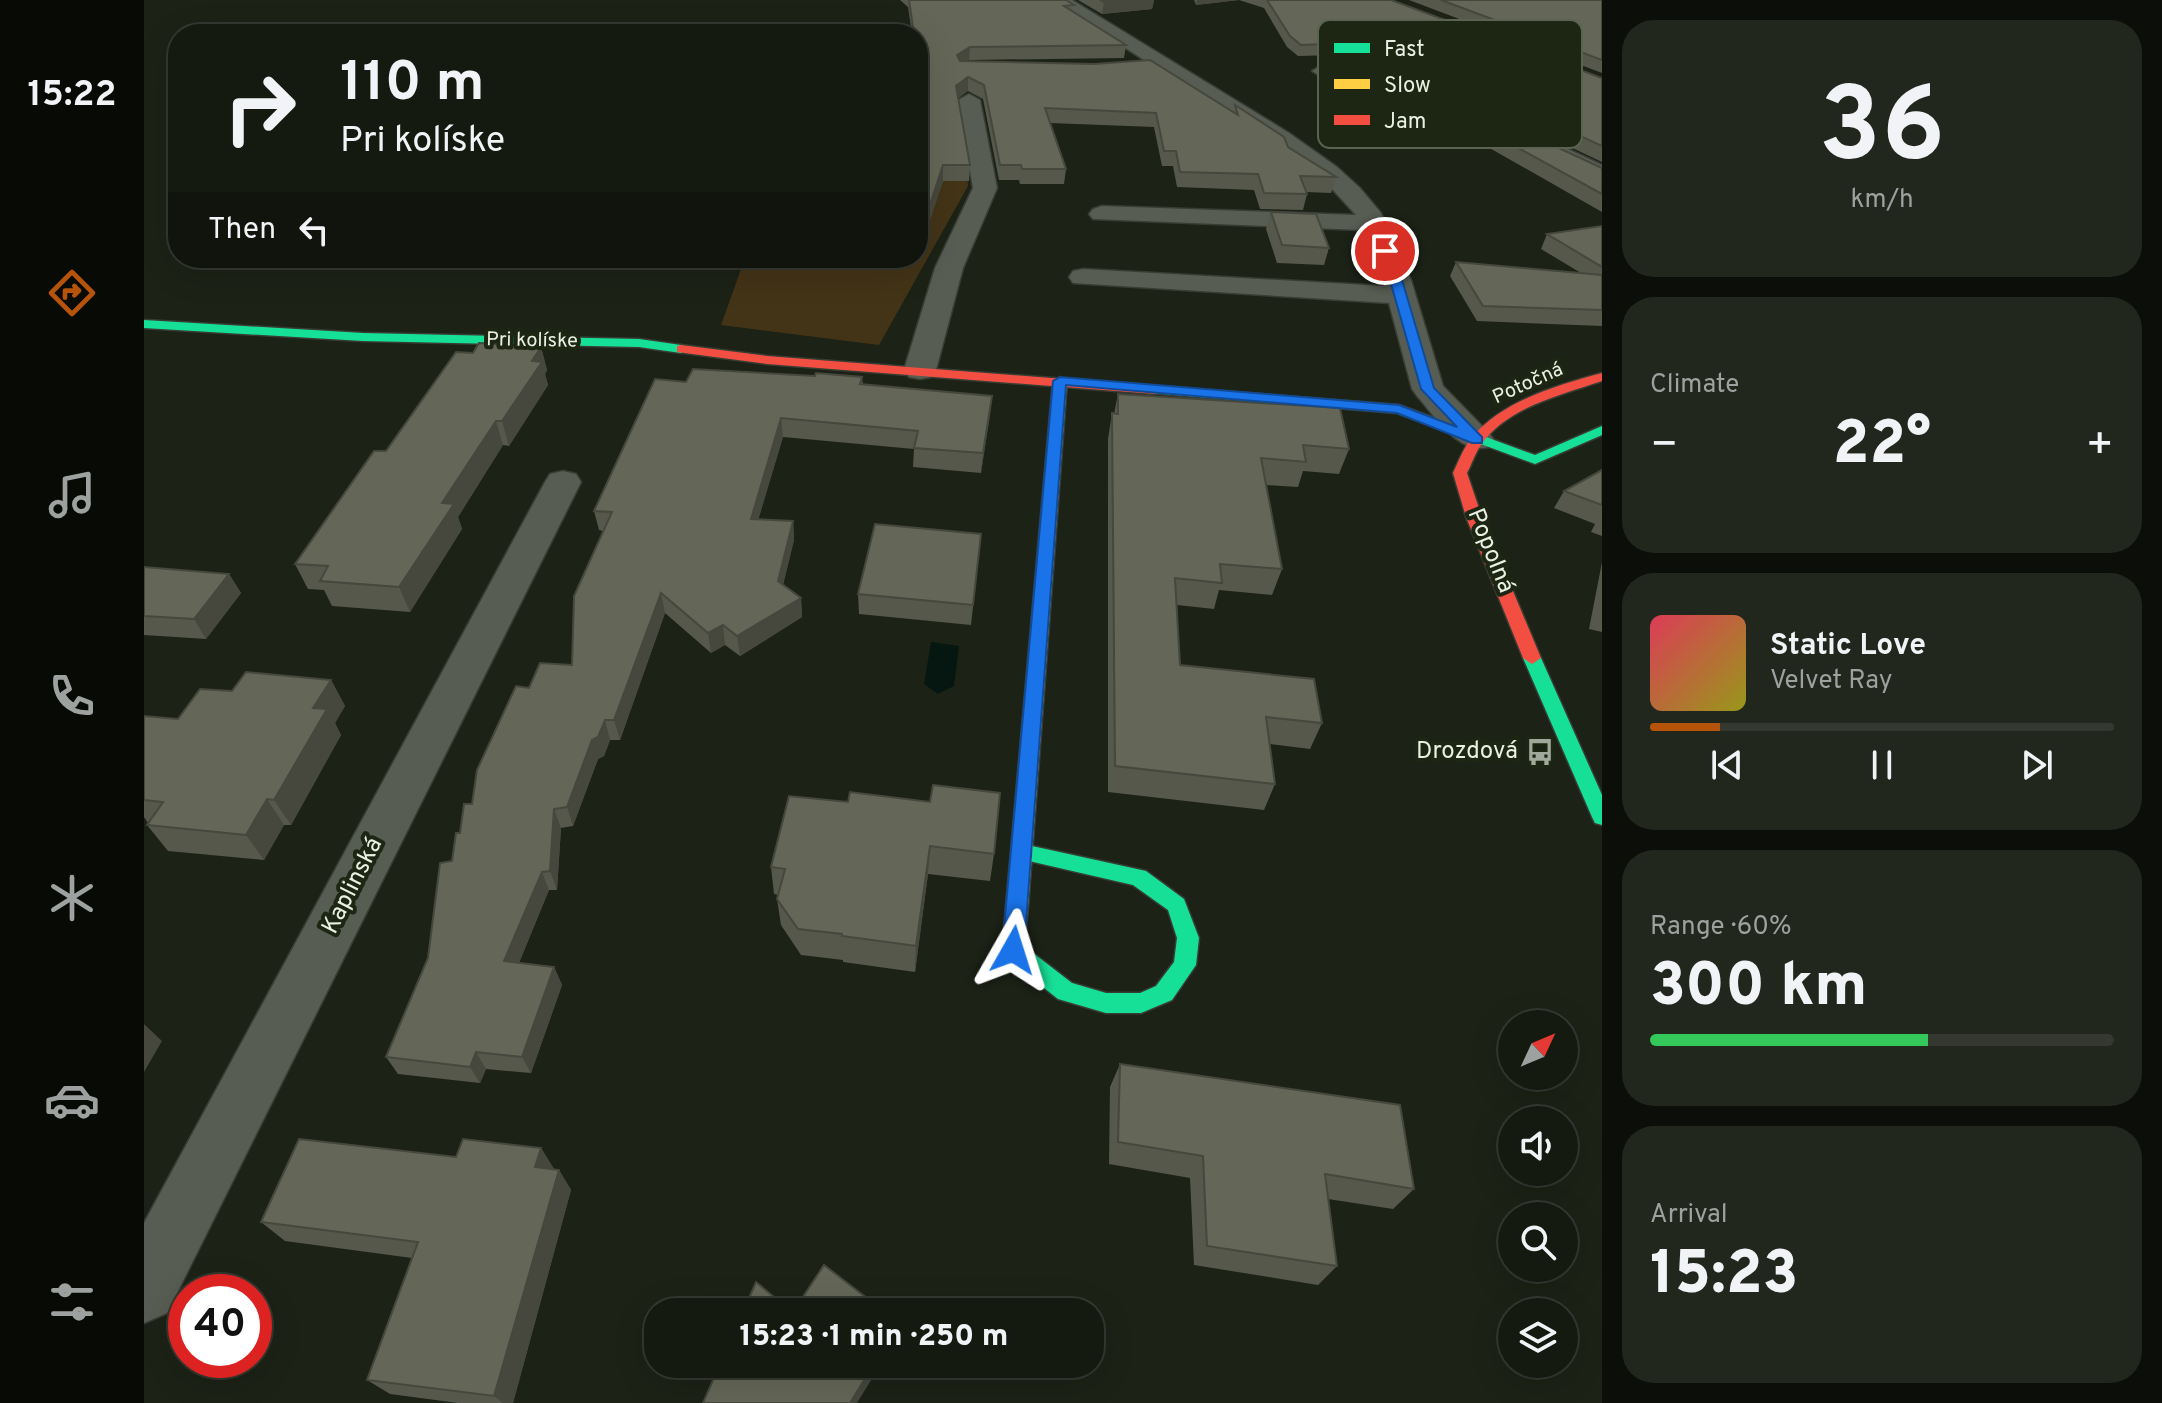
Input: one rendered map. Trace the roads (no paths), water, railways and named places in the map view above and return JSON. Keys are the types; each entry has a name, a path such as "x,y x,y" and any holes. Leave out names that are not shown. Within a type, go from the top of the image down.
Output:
{"street":[{"path":"1060,0 1165,64 1329,172 1368,213 1401,295 1428,389 1477,440 1535,460 1602,430"},
{"path":"1122,67 1165,64"},
{"path":"920,370 949,268 985,188 969,100"},
{"path":"1548,148 1602,174"},
{"path":"1102,214 1373,223"},
{"path":"1083,277 1401,295"},
{"name":"Pri kolíske","path":"144,324 363,337 639,343 767,360 1399,409 1477,440"},
{"name":"Potočná","path":"1477,440 1490,425 1514,411 1602,377"},
{"path":"1023,852 1139,877 1177,905 1188,938 1185,965 1164,993 1141,1003 1106,1003 1066,992 1013,950 1060,381"},
{"name":"Popolná","path":"1477,440 1460,473 1474,517 1559,724 1602,817"},
{"name":"Kaplinská","path":"144,1290 563,482"}],"place":[{"name":"Drozdová","path":"1540,752"}]}
